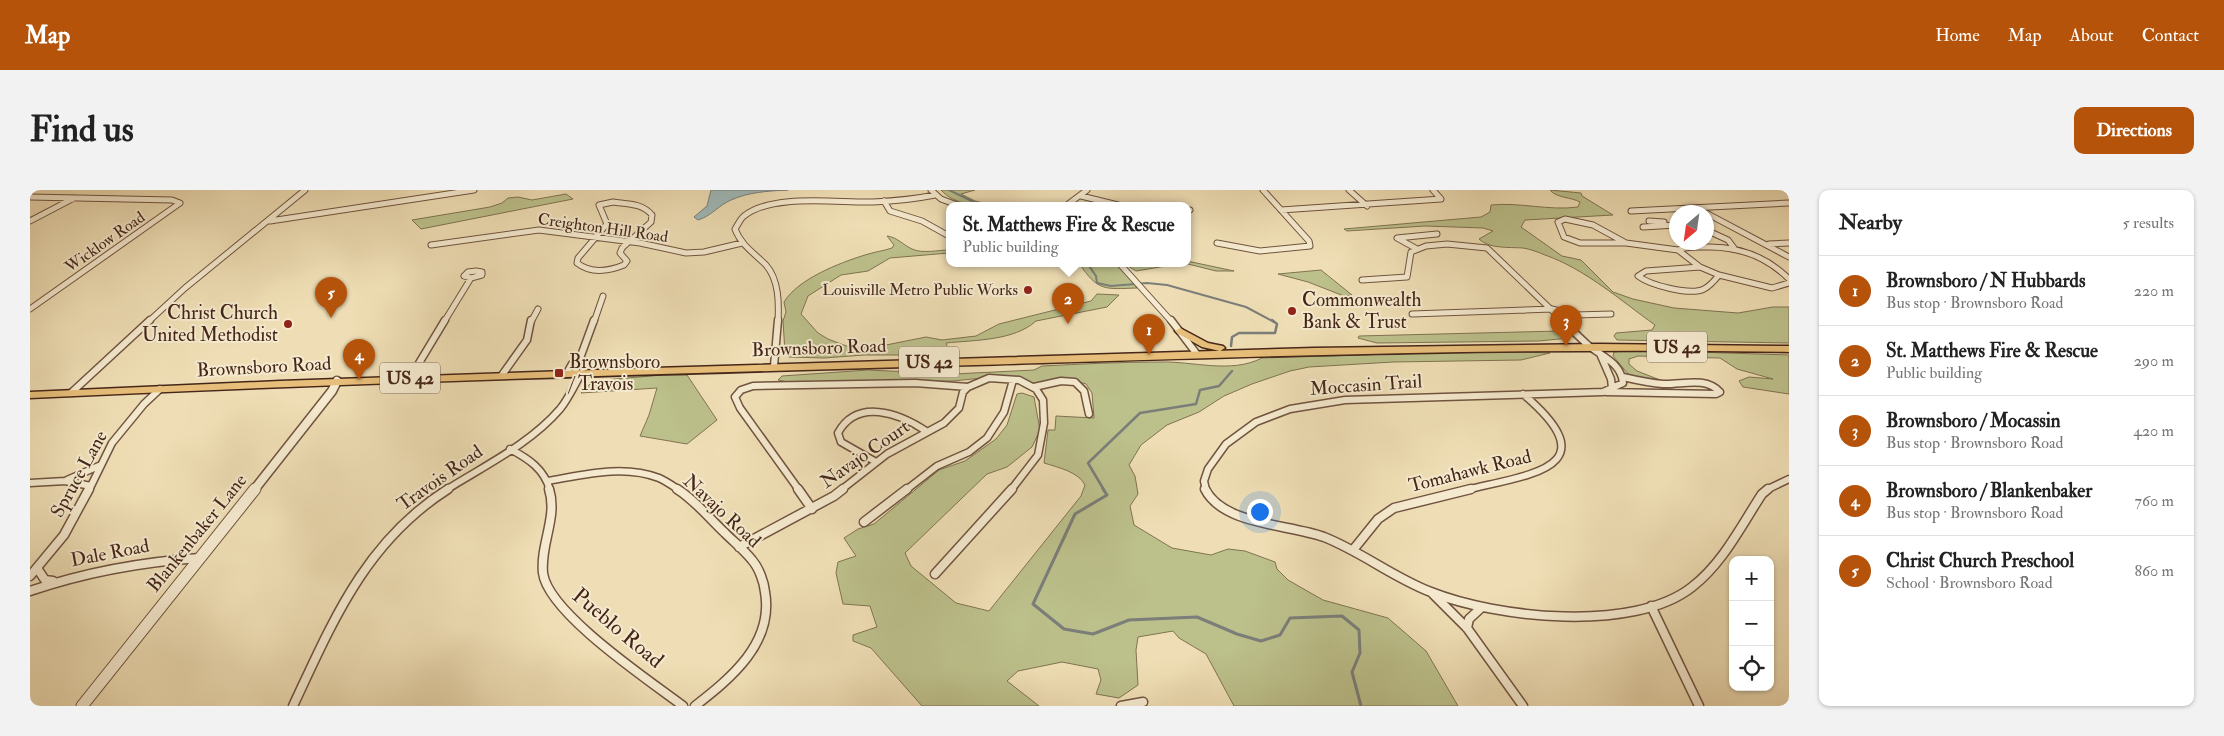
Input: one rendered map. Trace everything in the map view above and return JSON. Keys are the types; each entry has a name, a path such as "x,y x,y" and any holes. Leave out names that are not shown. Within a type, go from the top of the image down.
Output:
{"main road":[{"path":"1180,332 1211,347 1269,352"},
{"path":"1169,354 1182,347 1180,332"},
{"name":"Brownsboro Road","path":"30,395 575,372 1196,353 1430,347 1589,346 1789,349"}],"street":[{"path":"71,393 185,288 306,190"},
{"path":"268,221 474,190"},
{"path":"1072,202 1087,190"},
{"path":"1217,244 1255,250 1310,246 1309,241 1263,190"},
{"path":"1349,190 1367,206"},
{"path":"1281,210 1441,200 1441,197 1433,190"},
{"path":"774,366 778,297 776,282 764,263 742,243 736,234 738,222 748,213 791,202 884,201 933,192 951,202"},
{"path":"1081,196 1106,202"},
{"path":"30,197 77,197"},
{"path":"30,221 77,197"},
{"name":"Wicklow Road","path":"30,309 180,203 172,200 77,197"},
{"path":"884,201 890,211 922,221 946,234"},
{"path":"1714,210 1789,203"},
{"path":"600,204 630,204 644,208 651,213 652,220 649,225 620,250 626,258 624,265 602,270 582,267 577,263 578,258 595,238 607,224 600,204"},
{"path":"1631,211 1669,211"},
{"path":"1714,216 1769,244 1789,257"},
{"path":"1627,243 1585,222 1568,219 1558,222 1562,235 1570,241 1584,244 1627,243 1669,249"},
{"path":"1649,221 1669,223"},
{"path":"1643,227 1669,225"},
{"name":"Creighton Hill Road","path":"431,245 539,230 629,242 690,253 742,243"},
{"path":"1417,249 1397,238 1436,234"},
{"path":"1714,234 1728,240 1734,248"},
{"path":"1769,244 1789,243"},
{"path":"1362,280 1407,277 1410,256 1417,249 1447,244 1483,246 1512,270 1589,346 1612,362 1623,377 1662,384 1704,383 1715,386 1720,392 1716,394 1604,392"},
{"path":"1714,248 1734,248 1756,256 1779,269 1789,279"},
{"path":"1678,250 1700,267 1719,275 1772,288 1789,283"},
{"path":"1124,267 1196,353"},
{"path":"1700,267 1646,271 1638,276 1652,283 1695,291 1706,288 1719,275"},
{"path":"1779,269 1789,270"},
{"path":"410,378 472,278"},
{"name":"Travois Road","path":"293,706 351,589 383,543 420,508 510,449 558,411 569,395 575,372 603,296"},
{"path":"502,375 526,340 532,318 538,309"},
{"path":"1412,314 1475,310 1552,309 1575,315 1611,314"},
{"path":"1601,356 1611,379 1612,388"},
{"name":"Moccasin Trail","path":"1353,550 1304,531 1243,516 1224,508 1215,502 1206,490 1205,479 1211,463 1230,440 1248,426 1262,419 1299,407 1345,400 1604,392 1620,386 1623,377"},
{"path":"812,509 740,408 735,397 741,390 754,386 830,384 915,384 968,387 988,378 1013,380 1034,388 1043,400 1044,423 1038,455 1023,477 935,574"},
{"path":"864,522 895,500 939,464 970,451 996,428 1004,416 1013,380"},
{"name":"Blankenbaker Lane","path":"82,706 328,397 337,381"},
{"path":"1034,388 1056,381 1070,381 1080,384 1084,389 1089,414"},
{"name":"Navajo Court","path":"739,547 812,509 850,485 876,462 926,431 944,423 956,413 963,392 968,387"},
{"name":"Spruce Lane","path":"30,576 76,516 112,443 125,426 160,389"},
{"name":"Tomahawk Road","path":"1353,550 1378,519 1394,508 1534,473 1555,463 1563,452 1562,437 1549,419 1523,394"},
{"path":"876,462 841,442 838,433 844,423 860,415 886,413 906,418 926,431"},
{"path":"510,449 535,462 547,481"},
{"path":"65,481 101,465"},
{"name":"Navajo Road","path":"547,481 604,472 631,472 659,478 682,492 753,561 762,574 769,603 762,634 752,652 737,670 695,706"},
{"path":"1353,550 1432,593 1482,607 1539,615 1588,616 1617,614 1651,606 1674,598 1689,589 1704,576 1729,547 1762,494 1770,487 1789,479"},
{"path":"30,483 65,481 90,486"},
{"name":"Pueblo Road","path":"547,481 552,511 542,567 544,582 551,595 569,615 683,706"},
{"name":"Dale Road","path":"30,591 56,581 123,564 200,558"},
{"name":"Dale Road","path":"37,568 45,580 56,581"},
{"path":"1432,593 1467,628 1523,706"},
{"path":"1651,606 1663,627 1699,706"},
{"path":"1467,628 1469,619 1482,607"},
{"path":"1122,706 1143,702"}],"green space":[{"path":"941,190 975,190 961,194 979,202 962,202 946,195"},
{"path":"1550,190 1581,193 1582,196 1613,215 1525,220 1521,227 1562,256 1581,260 1613,292 1633,299 1674,308 1738,313 1773,307 1789,307 1789,343 1617,340 1614,336 1616,333 1652,330 1655,325 1602,286 1560,261 1528,249 1494,246 1479,239 1493,231 1483,228 1425,226 1347,231 1344,229 1481,217 1490,212 1491,205 1502,204 1556,208 1578,207 1580,202 1556,195"},
{"path":"566,194 573,199 421,229 412,220 490,207 502,203 508,198 518,197 532,200"},
{"path":"887,236 916,250 926,252 946,250 946,253 890,258 868,271 841,275 808,296 801,314 818,333 849,347 871,348 926,337 942,340 976,336 999,324 1091,301 1097,294 1119,295 1107,307 1036,321 1027,328 1005,336 946,343 950,353 946,355 789,357 785,353 783,321 786,312 784,302 790,294 809,279 832,267 892,248 894,245"},
{"path":"1191,262 1234,271 1216,271 1191,265"},
{"path":"1082,267 1119,267 1137,288 1117,289 1103,287 1097,284"},
{"path":"1130,267 1160,267 1136,271"},
{"path":"1321,270 1352,295 1344,296 1308,282 1278,274"},
{"path":"1560,331 1569,338 1539,341 1377,343 1358,338 1359,336"},
{"path":"1631,350 1789,355 1789,394 1743,387 1739,381 1749,377 1773,379 1737,369 1720,358 1638,356 1629,359 1629,364 1637,371 1660,380 1657,382 1629,375 1613,356 1614,352"},
{"path":"1486,351 1550,353 1521,360 1393,362 1309,367 1290,371 1224,396 1199,412 1167,425 1141,445 1129,465 1135,476 1138,494 1130,506 1134,525 1172,548 1211,555 1228,549 1245,551 1275,562 1277,569 1288,580 1323,600 1388,618 1426,651 1458,706 1234,706 1206,654 1179,638 1173,631 1138,637 1136,650 1138,685 1119,698 1096,694 1101,680 1098,669 1062,662 1018,671 1007,681 1039,706 922,706 871,648 853,641 853,635 877,627 870,606 843,604 836,573 838,562 856,556 844,538 858,529 874,524 939,470 965,461 996,439 1007,425 1017,394 1022,393 1034,397 1040,430 1032,447 1007,467 987,474 905,553 911,566 956,603 989,611 1081,496 1085,485 1082,480 1067,471 1044,463 1048,430 1055,430 1056,416 1094,418 1092,393 1086,384 1076,381 1040,384 992,377 953,381 788,382 778,380 782,376 868,370 954,374 1034,370 1042,366 1116,363 1173,362 1225,366 1250,363 1262,358"},
{"path":"687,375 717,420 687,444 640,436 657,388 581,393 590,384 603,380"}],"water":[{"path":"711,190 788,190 759,192 738,197 698,220 694,217 707,206"}],"waterway":[{"path":"949,190 974,202"},
{"path":"1090,267 1096,276 1097,283 1111,286 1147,283 1167,285 1246,307 1274,322"},
{"path":"1231,346 1232,337 1239,333 1275,333 1277,324 1272,320"},
{"path":"1104,490 1088,463 1140,413 1196,404 1200,390 1219,386 1232,371"},
{"path":"1103,489 1107,495 1075,514 1033,604 1064,629 1093,634 1129,620 1197,617 1237,634 1261,641 1280,635 1290,618 1342,616 1359,630 1360,653 1352,672 1361,706"}],"place":[{"name":"Louisville Metro Public Works","path":"1028,290"},
{"name":"Commonwealth Bank & Trust","path":"1292,311"},
{"name":"Christ Church Preschool","path":"331,318"},
{"name":"Christ Church United Methodist","path":"288,324"},
{"name":"St. Matthews Fire & Rescue","path":"1068,324"},
{"name":"Brownsboro / Mocassin","path":"1566,346"},
{"name":"Brownsboro / N Hubbards","path":"1149,355"},
{"name":"Brownsboro / Travois","path":"559,373"},
{"name":"Brownsboro / Blankenbaker","path":"359,380"}]}
